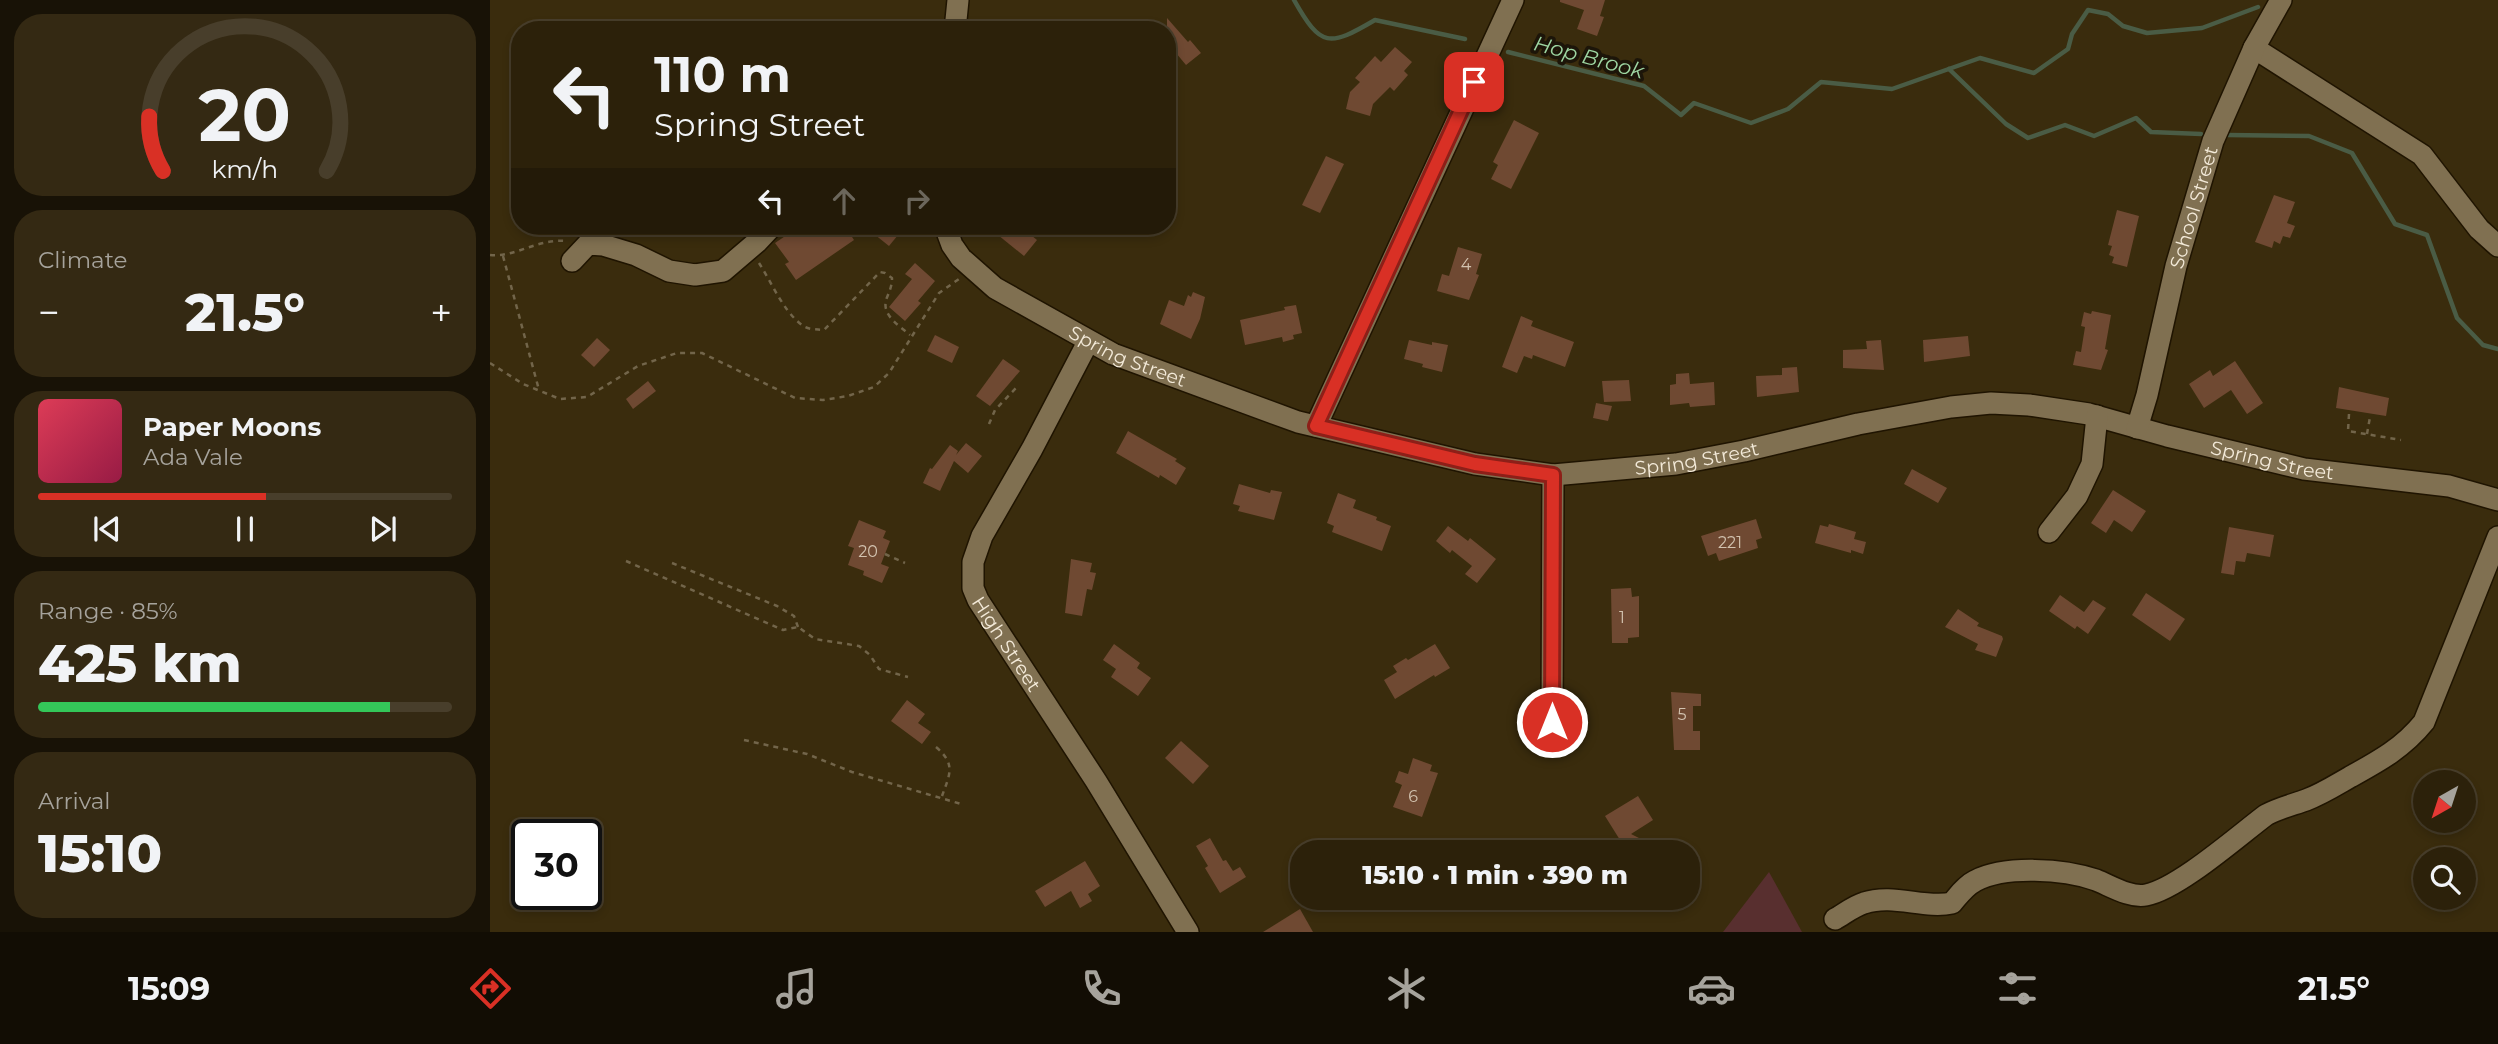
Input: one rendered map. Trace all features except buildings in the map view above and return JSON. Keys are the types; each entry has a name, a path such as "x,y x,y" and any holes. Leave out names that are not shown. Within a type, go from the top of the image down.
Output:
{"street":[{"path":"956,21 958,0"},
{"path":"1316,426 1513,0"},
{"name":"School Street","path":"2137,428 2176,265 2213,141 2254,48 2281,0"},
{"path":"2254,48 2422,155 2479,229 2498,246"},
{"path":"572,261 588,244 603,245 636,255 669,271 695,275 723,271 763,235"},
{"name":"Spring Street","path":"948,235 952,245 973,269 995,288 1113,354 1316,426 1475,464 1553,475 1676,464 1858,424 1951,407 1992,403 2029,405 2097,416 2304,469 2449,486 2498,500"},
{"name":"High Street","path":"1088,342 1032,449 982,536 973,562 973,588 978,600 1096,781 1188,932"},
{"path":"2049,532 2077,496 2092,464 2097,416"},
{"path":"1552,722 1553,475"},
{"path":"1835,919 1865,902 1895,900 1938,906 1952,903 1974,881 2014,872 2063,872 2092,879 2133,895 2144,896 2164,890 2266,815 2325,792 2395,753 2411,738 2424,722 2498,537"}],"path":[{"path":"490,255 503,256 536,243 560,241 588,244"},
{"path":"751,248 788,311 803,326 824,330 880,272 892,278 892,287 885,302 886,311 893,321 911,335"},
{"path":"503,256 538,390"},
{"path":"490,363 523,384 560,400 587,397 638,366 677,353 702,353 795,398 823,400 848,396 874,387 889,373 939,293 973,269"},
{"path":"989,424 997,407 1016,388"},
{"path":"2349,414 2348,431 2401,440"},
{"path":"2367,435 2370,417"},
{"path":"885,554 905,563"},
{"path":"626,562 759,621 783,630 798,627"},
{"path":"672,563 777,606 794,616 798,627 815,639 859,646 879,668 908,677"},
{"path":"744,740 807,754 852,772 961,804"},
{"path":"936,747 946,755 951,767 941,798"}],"shaded area":[{"path":"1769,872 1802,932 1723,932"}],"waterway":[{"name":"Hop Brook","path":"1294,0 1312,27 1319,35 1327,38 1347,35 1375,20 1465,39"},
{"name":"Hop Brook","path":"1508,52 1644,86 1681,115 1694,103 1751,123 1788,109 1821,82 1892,89 1980,58 2034,73 2068,49 2072,34 2088,10 2108,14 2123,26 2147,33 2202,28 2258,7"},
{"path":"1949,69 2006,124 2028,138 2065,125 2094,136 2136,118 2151,132 2201,134"},
{"path":"2227,135 2309,136 2352,153 2395,224 2427,235 2457,318 2483,345 2498,349"}],"route":[{"path":"1474,82 1316,426 1475,464 1553,475 1552,722"}]}
